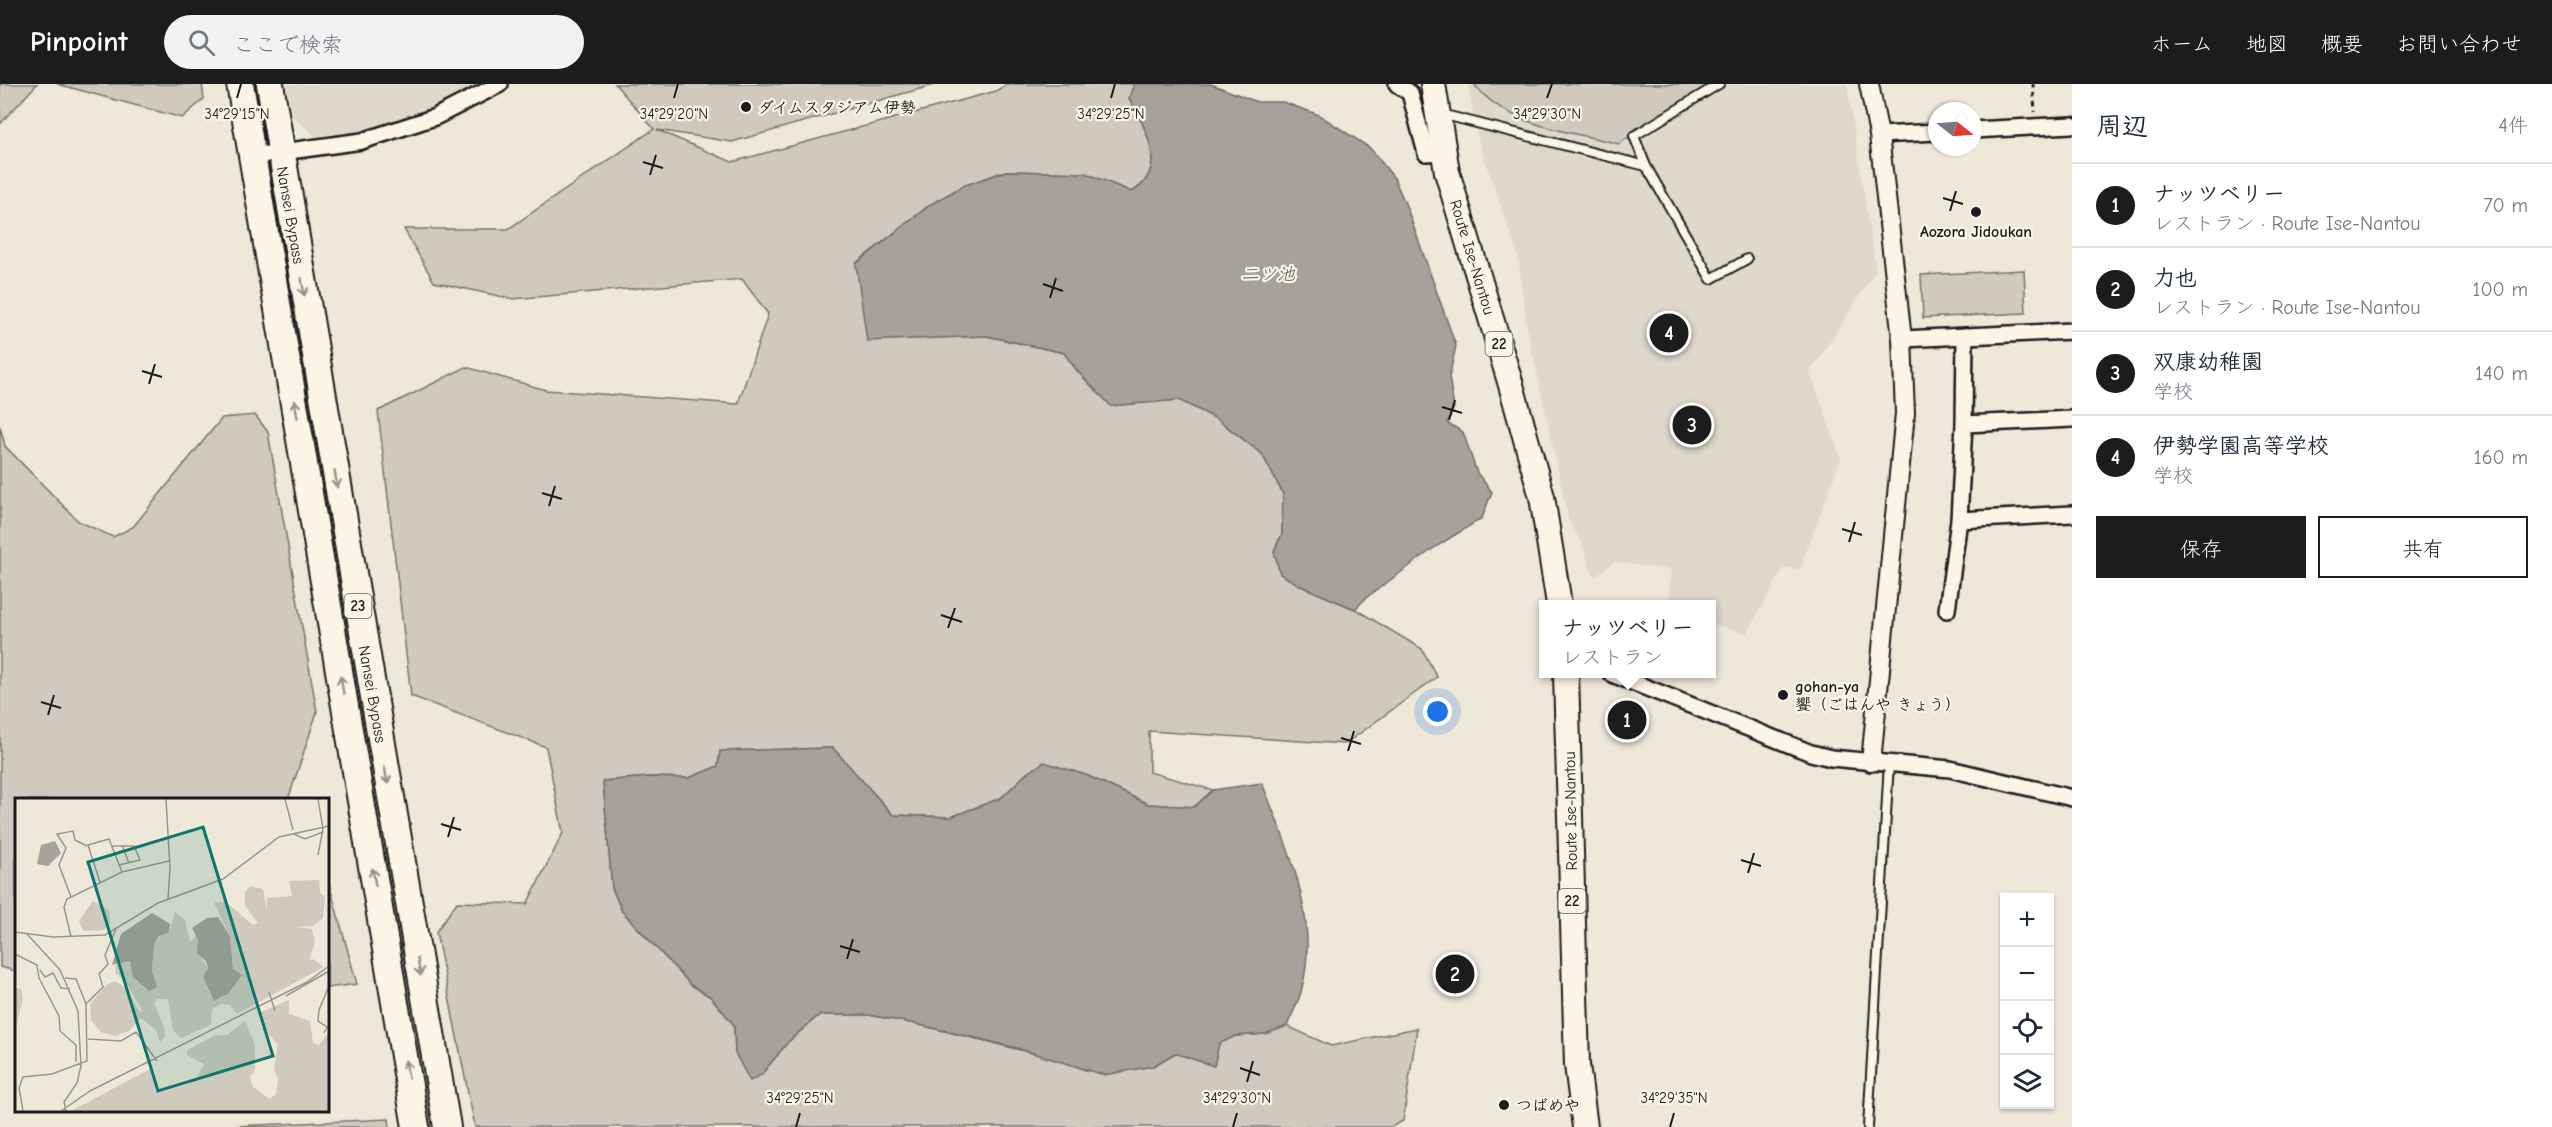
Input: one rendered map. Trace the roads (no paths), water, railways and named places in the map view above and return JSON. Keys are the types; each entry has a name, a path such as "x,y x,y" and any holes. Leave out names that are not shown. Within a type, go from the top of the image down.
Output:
{"highway":[{"name":"Nansei Bypass","path":"240,84 416,1127"},
{"name":"Nansei Bypass","path":"270,84 447,1127"}],"main road":[{"name":"Route Ise-Nantou","path":"1433,84 1446,172 1511,384 1542,497 1558,600"},
{"name":"Route Ise-Nantou","path":"1566,678 1577,1065 1585,1127"}],"street":[{"path":"253,156 362,141 435,117 500,84"},
{"path":"1397,84 1410,93 1426,153 1443,152"},
{"path":"1869,84 1879,135 1902,339 1905,413 1871,762"},
{"path":"1982,130 2072,125"},
{"path":"1879,135 1928,132"},
{"path":"1902,339 2072,331"},
{"path":"1947,610 1959,520 1964,423 1965,336"},
{"path":"1964,423 2072,419"},
{"path":"1959,520 2072,514"},
{"path":"1622,678 1811,753 1871,762 1950,768 2072,798"}],"lane":[{"path":"1719,84 1634,136 1646,165 1712,279 1748,260"},
{"path":"1437,113 1646,165"},
{"path":"1868,1127 1889,763"}],"water":[{"name":"二ツ池","path":"1134,84 1211,84 1257,102 1283,102 1319,115 1370,148 1394,178 1407,208 1456,346 1449,377 1454,408 1447,423 1463,432 1477,473 1492,492 1482,518 1434,548 1367,597 1355,609 1303,587 1280,574 1274,551 1282,534 1283,494 1262,454 1217,419 1179,400 1111,406 1078,372 1064,353 987,336 867,341 856,264 931,204 963,186 1006,171 1085,173 1132,192 1143,183 1150,172 1151,148 1142,122 1129,98"},
{"path":"833,748 893,815 951,817 1001,798 1027,773 1044,762 1086,775 1148,804 1194,807 1213,790 1262,783 1298,883 1307,935 1302,988 1287,1026 1265,1034 1235,1036 1219,1044 1214,1066 1175,1053 1153,1066 1104,1075 1013,1047 916,1024 869,1015 819,1015 788,1042 761,1075 750,1081 735,1053 734,1025 711,997 691,985 622,911 612,888 603,781 649,777 689,778 718,766 720,751"}],"place":[{"name":"ダイムスタジアム伊勢","path":"746,107"},
{"name":"Aozora Jidoukan","path":"1976,212"},
{"name":"伊勢学園高等学校","path":"1669,333"},
{"name":"双康幼稚園","path":"1692,425"},
{"name":"gohan-ya 饗（ごはんや きょう）","path":"1783,695"},
{"name":"ナッツベリー","path":"1627,720"},
{"name":"力也","path":"1455,974"},
{"name":"つばめや","path":"1504,1105"}]}
